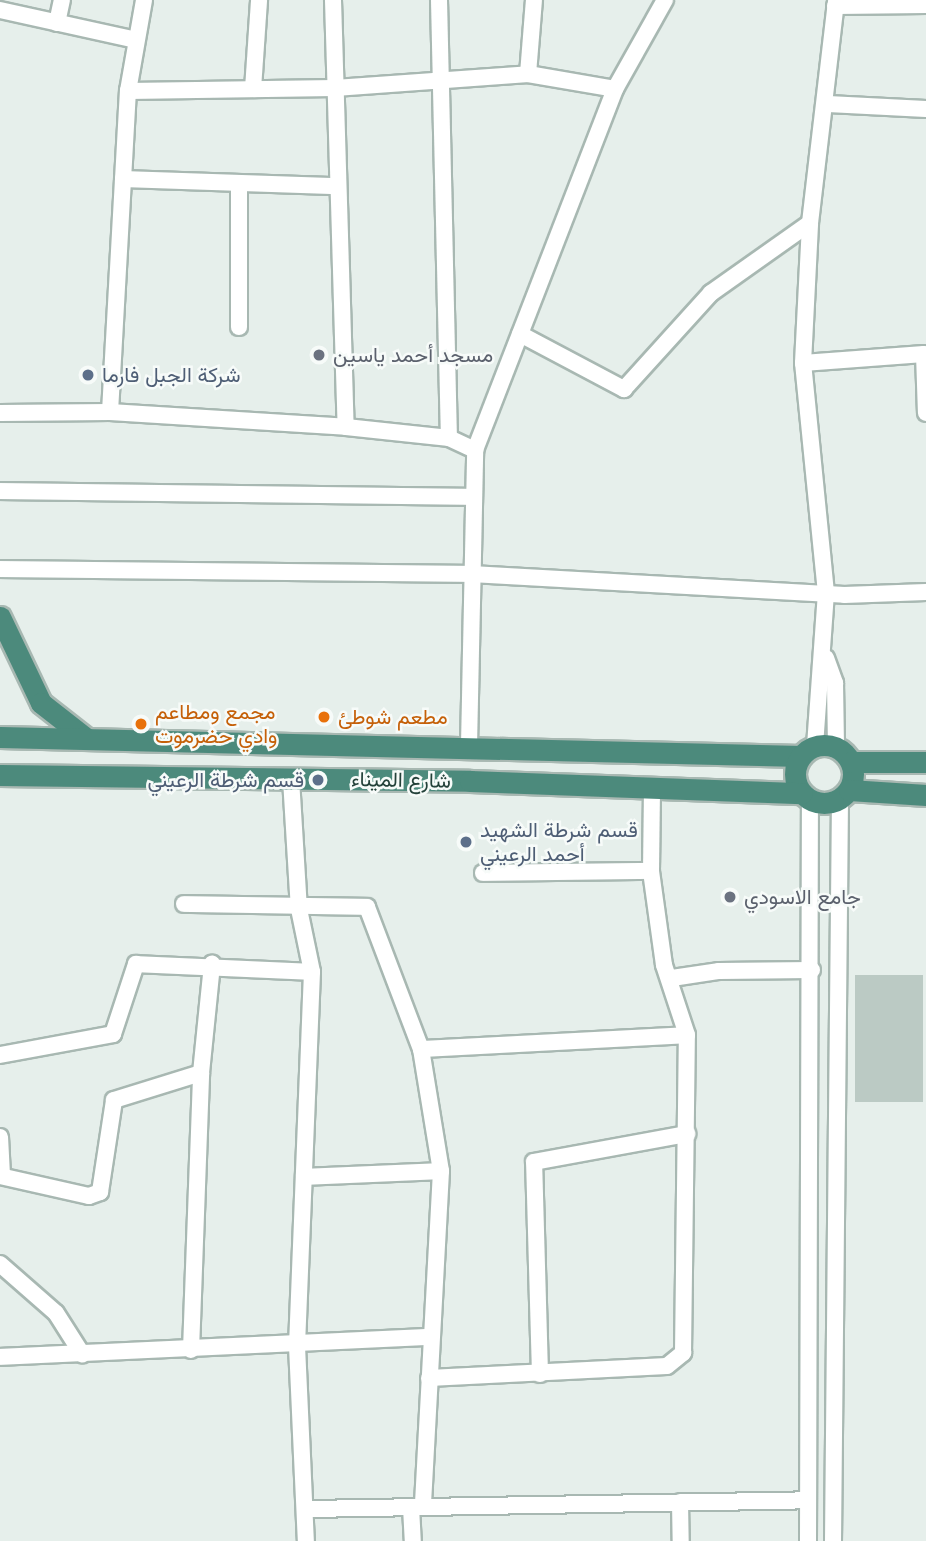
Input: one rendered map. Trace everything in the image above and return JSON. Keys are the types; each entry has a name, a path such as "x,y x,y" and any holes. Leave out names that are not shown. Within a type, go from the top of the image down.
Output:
{"highway":[{"path":"0,617 41,703 66,728 92,741"},
{"name":"شارع الميناء","path":"0,737 92,741 817,749"},
{"path":"806,796 796,781 817,749 851,762 926,762"},
{"path":"851,762 844,794 926,795"},
{"name":"شارع الميناء","path":"0,775 291,779 806,796 844,794"}],"street":[{"path":"57,23 62,0"},
{"path":"110,412 128,91 144,0"},
{"path":"253,89 259,0"},
{"path":"333,0 346,427"},
{"path":"439,0 444,82 449,438"},
{"path":"528,74 534,0"},
{"path":"469,746 475,450 615,89 665,0"},
{"path":"817,749 826,658 826,593 803,363 810,223 828,104 836,3 926,5"},
{"path":"0,10 136,40"},
{"path":"128,91 335,88 528,74 615,89"},
{"path":"828,104 926,109"},
{"path":"123,179 239,186 338,186"},
{"path":"239,186 239,327"},
{"path":"520,334 624,389 711,293 810,223"},
{"path":"803,363 925,354 926,413"},
{"path":"0,413 110,412 346,427 449,438 475,450"},
{"path":"0,491 474,496"},
{"path":"0,569 471,574 826,593 926,592"},
{"path":"817,749 835,683 826,658"},
{"path":"291,779 299,909 312,972 298,1346 308,1509 306,1541"},
{"path":"429,1378 667,1366 683,1353 687,1035 672,978 651,871 652,791"},
{"path":"833,1541 844,794"},
{"path":"806,796 811,970 808,1541"},
{"path":"483,873 651,871"},
{"path":"184,904 299,909 367,907 421,1049 441,1171 429,1337 429,1378 413,1541"},
{"path":"0,1055 113,1034 136,964 212,964 312,972"},
{"path":"191,1350 201,1073 212,964"},
{"path":"672,978 719,971 811,970"},
{"path":"421,1049 687,1035"},
{"path":"0,1137 1,1176 89,1196 100,1192 114,1100 201,1073"},
{"path":"540,1374 534,1161 687,1134"},
{"path":"304,1177 441,1171"},
{"path":"0,1264 56,1313 82,1354"},
{"path":"0,1357 298,1346 429,1337"},
{"path":"308,1509 807,1500"},
{"path":"680,1502 681,1541"}],"building":[{"path":"855,975 923,975 923,1102 855,1102"}],"place":[{"name":"مسجد أحمد ياسين","path":"319,355"},
{"name":"شركة الجبل فارما","path":"88,375"},
{"name":"مطعم شوطئ","path":"324,717"},
{"name":"مجمع ومطاعم وادي حضرموت","path":"141,724"},
{"name":"قسم شرطة الرعيني","path":"318,780"},
{"name":"قسم شرطة الشهيد أحمد الرعيني","path":"466,842"},
{"name":"جامع الاسودي","path":"730,897"}]}
